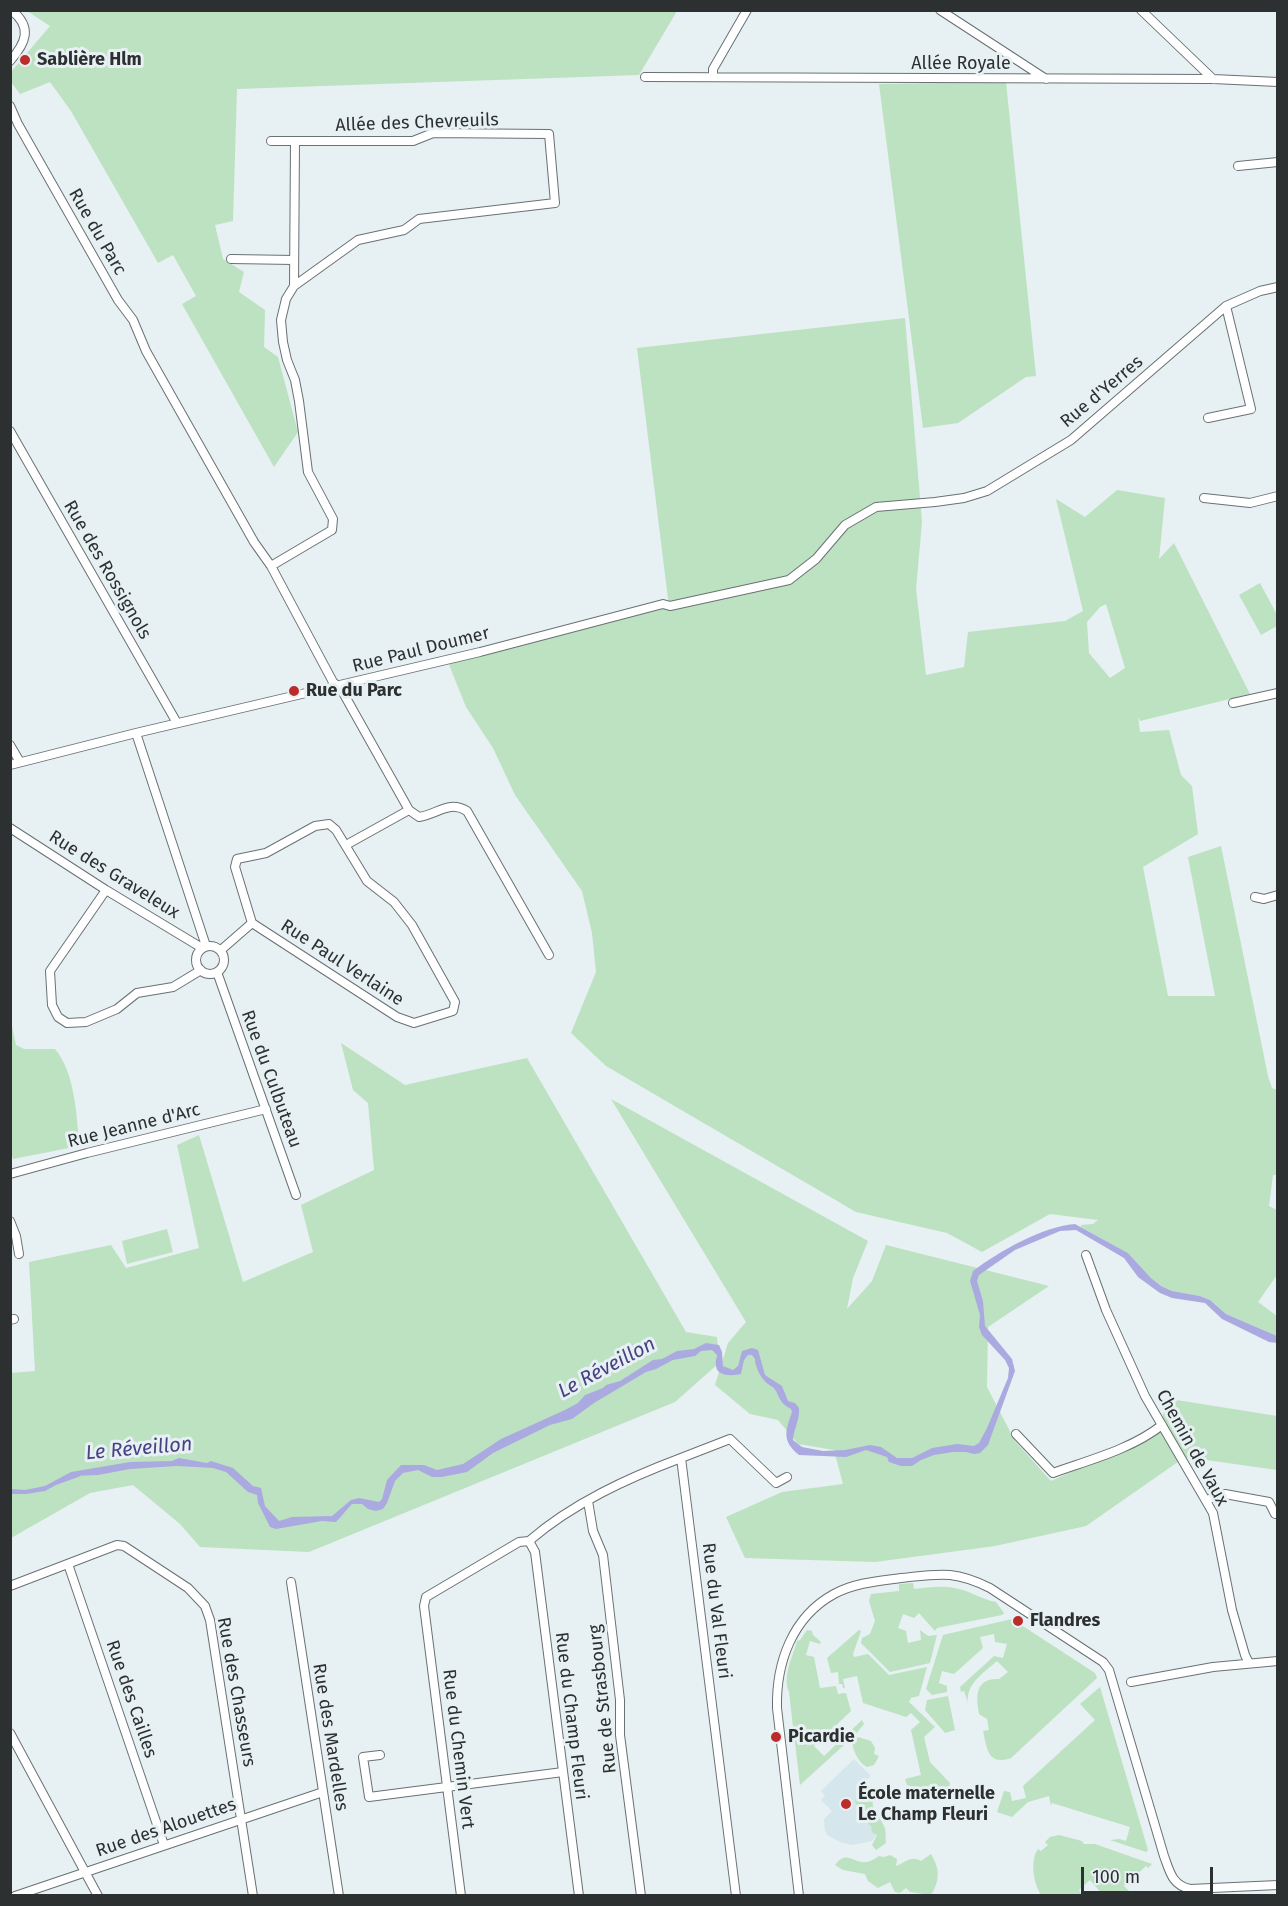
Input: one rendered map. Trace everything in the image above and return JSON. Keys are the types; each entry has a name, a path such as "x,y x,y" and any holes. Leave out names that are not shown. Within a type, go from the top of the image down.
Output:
{"street":[{"path":"10,10 24,26 23,45 12,59"},
{"path":"713,76 713,69 747,10"},
{"path":"940,10 1046,79"},
{"path":"1141,10 1213,79"},
{"name":"Allée Royale","path":"645,77 1213,79 1278,82"},
{"name":"Rue du Parc","path":"10,105 18,124 118,300 133,321 146,351 254,542 271,566 283,592 336,686 341,689 409,810"},
{"name":"Allée des Chevreuils","path":"271,141 413,141 433,133 549,135 555,203 419,219 405,230 358,240 294,286"},
{"path":"271,566 332,530 333,519 308,472 295,380 283,342 281,320 286,299 294,286 295,141"},
{"path":"1238,166 1278,162"},
{"path":"231,259 294,260"},
{"name":"Rue d'Yerres","path":"663,604 670,606 789,580 816,559 845,525 876,507 964,498 987,491 1071,440 1226,306 1260,291 1278,287"},
{"path":"1208,418 1251,409 1226,306"},
{"name":"Rue des Rossignols","path":"10,431 177,723"},
{"path":"1204,498 1250,503 1278,496"},
{"name":"Rue Paul Doumer","path":"10,765 480,652 663,604"},
{"path":"1233,703 1278,693"},
{"path":"136,733 204,947"},
{"path":"10,745 20,762"},
{"path":"346,845 409,810 420,817 431,815 446,807 459,806 467,811 549,955"},
{"name":"Rue Paul Verlaine","path":"329,824 336,830 367,881 394,902 412,925 454,1002 453,1011 414,1023 397,1017 252,923 235,867 237,859 266,853 315,826 329,824"},
{"name":"Rue des Graveleux","path":"10,828 106,890 204,947"},
{"path":"106,890 50,971 51,1005 58,1017 67,1023 86,1022 117,1009 137,993 173,987 201,970"},
{"path":"1255,897 1264,899 1278,895"},
{"name":"Rue Paul Verlaine","path":"221,950 252,923"},
{"path":"216,946 221,950 224,964 217,972 209,974 196,964 196,957 204,947 216,946"},
{"name":"Rue du Culbuteau","path":"217,972 296,1195"},
{"name":"Rue Jeanne d'Arc","path":"10,1174 266,1109"},
{"path":"10,1221 16,1236 19,1254"},
{"name":"Chemin de Vaux","path":"1086,1255 1106,1310 1146,1396 1213,1513 1232,1610 1248,1663"},
{"path":"1016,1434 1053,1473 1114,1451 1155,1431 1162,1425"},
{"path":"529,1541 553,1520 642,1473 730,1439 776,1483 787,1477"},
{"name":"Rue du Val Fleuri","path":"681,1458 736,1896"},
{"path":"1206,1500 1225,1494 1269,1502 1275,1514 1278,1514"},
{"name":"Rue de Strasbourg","path":"588,1502 593,1531 603,1555 620,1700 620,1735 641,1896"},
{"name":"Rue du Chemin Vert","path":"460,1896 424,1606 426,1598 435,1591 519,1542 529,1541"},
{"name":"Rue du Champ Fleuri","path":"529,1541 535,1552 579,1896"},
{"name":"Rue des Chasseurs","path":"10,1586 117,1545 124,1546 188,1588 205,1606 210,1620 254,1896"},
{"name":"Rue des Cailles","path":"68,1564 164,1845"},
{"path":"799,1896 777,1708 777,1688 784,1650 804,1619 819,1604 834,1594 873,1582 943,1573 970,1578 990,1588 1096,1658 1109,1671 1173,1880 1181,1887 1190,1889 1278,1885"},
{"name":"Rue des Mardelles","path":"291,1582 339,1896"},
{"path":"1131,1682 1248,1663 1278,1661"},
{"path":"10,1732 98,1896"},
{"path":"380,1755 363,1757 369,1797 563,1772"},
{"name":"Rue des Alouettes","path":"17,1895 323,1792"}],"shaded area":[{"name":"École maternelle Le Champ Fleuri","path":"854,1759 871,1776 857,1789 863,1796 877,1834 872,1841 853,1845 842,1843 827,1835 824,1819 832,1811 821,1800 825,1796 821,1791"}],"green space":[{"path":"27,11 677,11 639,75 237,89 233,221 215,225 223,259 244,272 239,292 265,310 264,347 278,357 298,432 274,467 182,304 196,296 173,255 158,263 71,111 50,82 20,94 11,82 11,72 50,26"},
{"path":"1006,82 1036,376 1026,377 958,423 923,428 879,84"},
{"path":"905,318 922,522 916,589 926,675 964,667 968,632 1065,621 1083,611 1056,499 1085,517 1117,490 1165,498 1159,559 1174,543 1250,694 1140,721 1138,717 1140,732 1169,730 1181,775 1192,786 1198,834 1143,867 1168,996 1215,996 1188,857 1221,846 1268,1076 1272,1088 1277,1090 1277,1175 1273,1175 1269,1206 1277,1210 1277,1275 1258,1302 1277,1316 1277,1336 1226,1314 1210,1300 1161,1286 1128,1253 1081,1227 1081,1225 1093,1224 1098,1220 1050,1214 982,1252 947,1233 856,1212 606,1066 571,1033 596,972 592,933 582,891 515,795 493,748 466,707 446,657 669,607 637,348","holes":["1106,604 1125,668 1110,678 1089,653 1087,622 1100,607"]},
{"path":"1260,583 1277,615 1277,626 1261,635 1239,595"},
{"path":"10,1017 16,1045 24,1049 55,1049 62,1059 74,1095 79,1146 13,1159 10,1148"},
{"path":"341,1043 405,1085 527,1058 686,1332 717,1337 719,1363 675,1402 309,1552 200,1547 180,1524 133,1485 90,1493 11,1538 11,1373 35,1371 29,1262 111,1245 126,1268 199,1248 177,1145 199,1135 243,1282 313,1252 301,1205 374,1170 368,1103 353,1090"},
{"path":"611,1099 868,1241 853,1278 847,1309 872,1281 886,1245 1049,1286 988,1327 987,1387 1015,1441 1051,1481 1162,1431 1164,1398 1277,1416 1277,1470 1185,1457 1086,1526 995,1546 875,1562 745,1558 726,1517 782,1492 843,1484 834,1450 798,1444 778,1420 750,1414 715,1385 728,1343 746,1322"},
{"path":"167,1229 173,1252 127,1264 122,1241"},
{"path":"913,1583 914,1589 942,1587 964,1590 996,1602 1004,1613 937,1628 935,1631 919,1613 914,1618 903,1614 898,1628 906,1631 908,1643 921,1640 920,1630 928,1636 937,1635 930,1663 890,1672 861,1643 862,1638 870,1634 875,1621 869,1601 871,1594 899,1591 899,1584"},
{"path":"1012,1619 1095,1673 1097,1678 1011,1758 997,1760 990,1754 986,1744 983,1731 989,1730 987,1719 979,1714 977,1701 981,1685 991,1679 999,1679 1008,1672 997,1661 973,1684 968,1703 960,1687 994,1656 1003,1658 1007,1644 995,1642 994,1634 980,1637 983,1648 954,1674 942,1671 939,1683 947,1686 947,1692 932,1695 926,1689 943,1635"},
{"path":"807,1630 812,1631 821,1642 820,1644 810,1641 806,1655 814,1657 820,1688 836,1686 838,1694 846,1693 851,1711 814,1746 824,1756 862,1720 864,1724 800,1785 795,1743 792,1742 791,1735 793,1727 787,1680 797,1641"},
{"path":"859,1630 861,1631 854,1657 868,1654 889,1675 927,1667 919,1696 911,1698 909,1702 935,1727 924,1737 930,1762 950,1783 949,1789 936,1792 907,1785 905,1779 921,1775 911,1730 920,1722 911,1713 906,1717 863,1703 857,1676 843,1679 845,1688 843,1688 842,1684 839,1684 838,1672 831,1673 827,1658"},
{"path":"1100,1687 1148,1850 1146,1852 1110,1840 1126,1841 1130,1827 1052,1803 1051,1806 1049,1796 1028,1802 1012,1817 997,1812 1004,1791 1010,1792 1012,1801 1026,1798 1023,1786 1095,1720 1080,1704"},
{"path":"948,1696 955,1730 945,1733 925,1710 927,1700"},
{"path":"858,1737 871,1741 875,1748 874,1754 879,1756 874,1765 867,1767 857,1756 852,1742"},
{"path":"864,1792 873,1797 874,1809 885,1829 886,1843 876,1850 872,1845 877,1835 862,1818 855,1802 857,1795"},
{"path":"1059,1835 1082,1841 1084,1844 1095,1844 1152,1864 1148,1868 1146,1866 1124,1886 1130,1892 1127,1895 1103,1895 1090,1880 1079,1890 1082,1895 1041,1895 1036,1884 1034,1859 1038,1849 1041,1851 1048,1845 1045,1842 1050,1837"},
{"path":"931,1854 938,1874 931,1895 910,1892 906,1888 900,1893 895,1892 890,1882 878,1888 868,1881 865,1874 843,1870 835,1865 845,1858 864,1862 879,1856 890,1855 897,1859 896,1866 911,1859 921,1861"}],"water":[{"path":"1075,1224 1128,1253 1161,1286 1210,1300 1226,1314 1277,1336 1277,1343 1269,1342 1222,1319 1205,1303 1172,1298 1160,1293 1138,1277 1124,1258 1076,1230 1060,1231 1015,1250 979,1275 977,1281 983,1301 985,1326 1012,1359 1015,1371 988,1445 980,1453 953,1452 934,1455 912,1466 901,1466 889,1462 887,1457 866,1450 846,1457 799,1455 787,1441 786,1436 791,1409 783,1403 774,1388 763,1379 752,1355 748,1355 744,1360 741,1374 726,1375 717,1369 717,1355 712,1350 673,1360 646,1372 572,1419 550,1425 493,1453 467,1472 442,1477 432,1477 418,1470 403,1473 395,1481 383,1509 376,1511 362,1504 352,1504 336,1522 322,1521 276,1529 270,1527 258,1503 257,1495 248,1492 226,1472 213,1468 177,1466 72,1476 45,1491 11,1494 11,1489 25,1490 45,1486 71,1472 130,1462 172,1461 179,1458 207,1463 211,1461 233,1468 253,1486 261,1488 265,1506 279,1521 292,1517 332,1516 351,1500 359,1498 379,1502 387,1480 401,1465 424,1465 437,1470 463,1464 501,1439 565,1410 578,1403 585,1395 620,1381 653,1360 662,1359 677,1351 694,1349 706,1343 719,1345 723,1366 733,1370 738,1366 742,1351 752,1348 758,1350 765,1375 782,1386 788,1401 795,1403 799,1408 793,1440 802,1447 823,1451 870,1445 881,1447 897,1458 912,1458 932,1448 957,1444 974,1446 979,1443 987,1428 1008,1378 1009,1368 1005,1360 982,1335 979,1327 980,1315 970,1281 973,1271 1021,1241 1049,1230"}],"waterway":[{"name":"Le Réveillon","path":"57,1483 79,1475"}],"place":[{"name":"Sablière Hlm","path":"25,60"},
{"name":"Rue du Parc","path":"294,691"},
{"name":"Flandres","path":"1018,1621"},
{"name":"Picardie","path":"776,1737"},
{"name":"École maternelle Le Champ Fleuri","path":"846,1804"}]}
